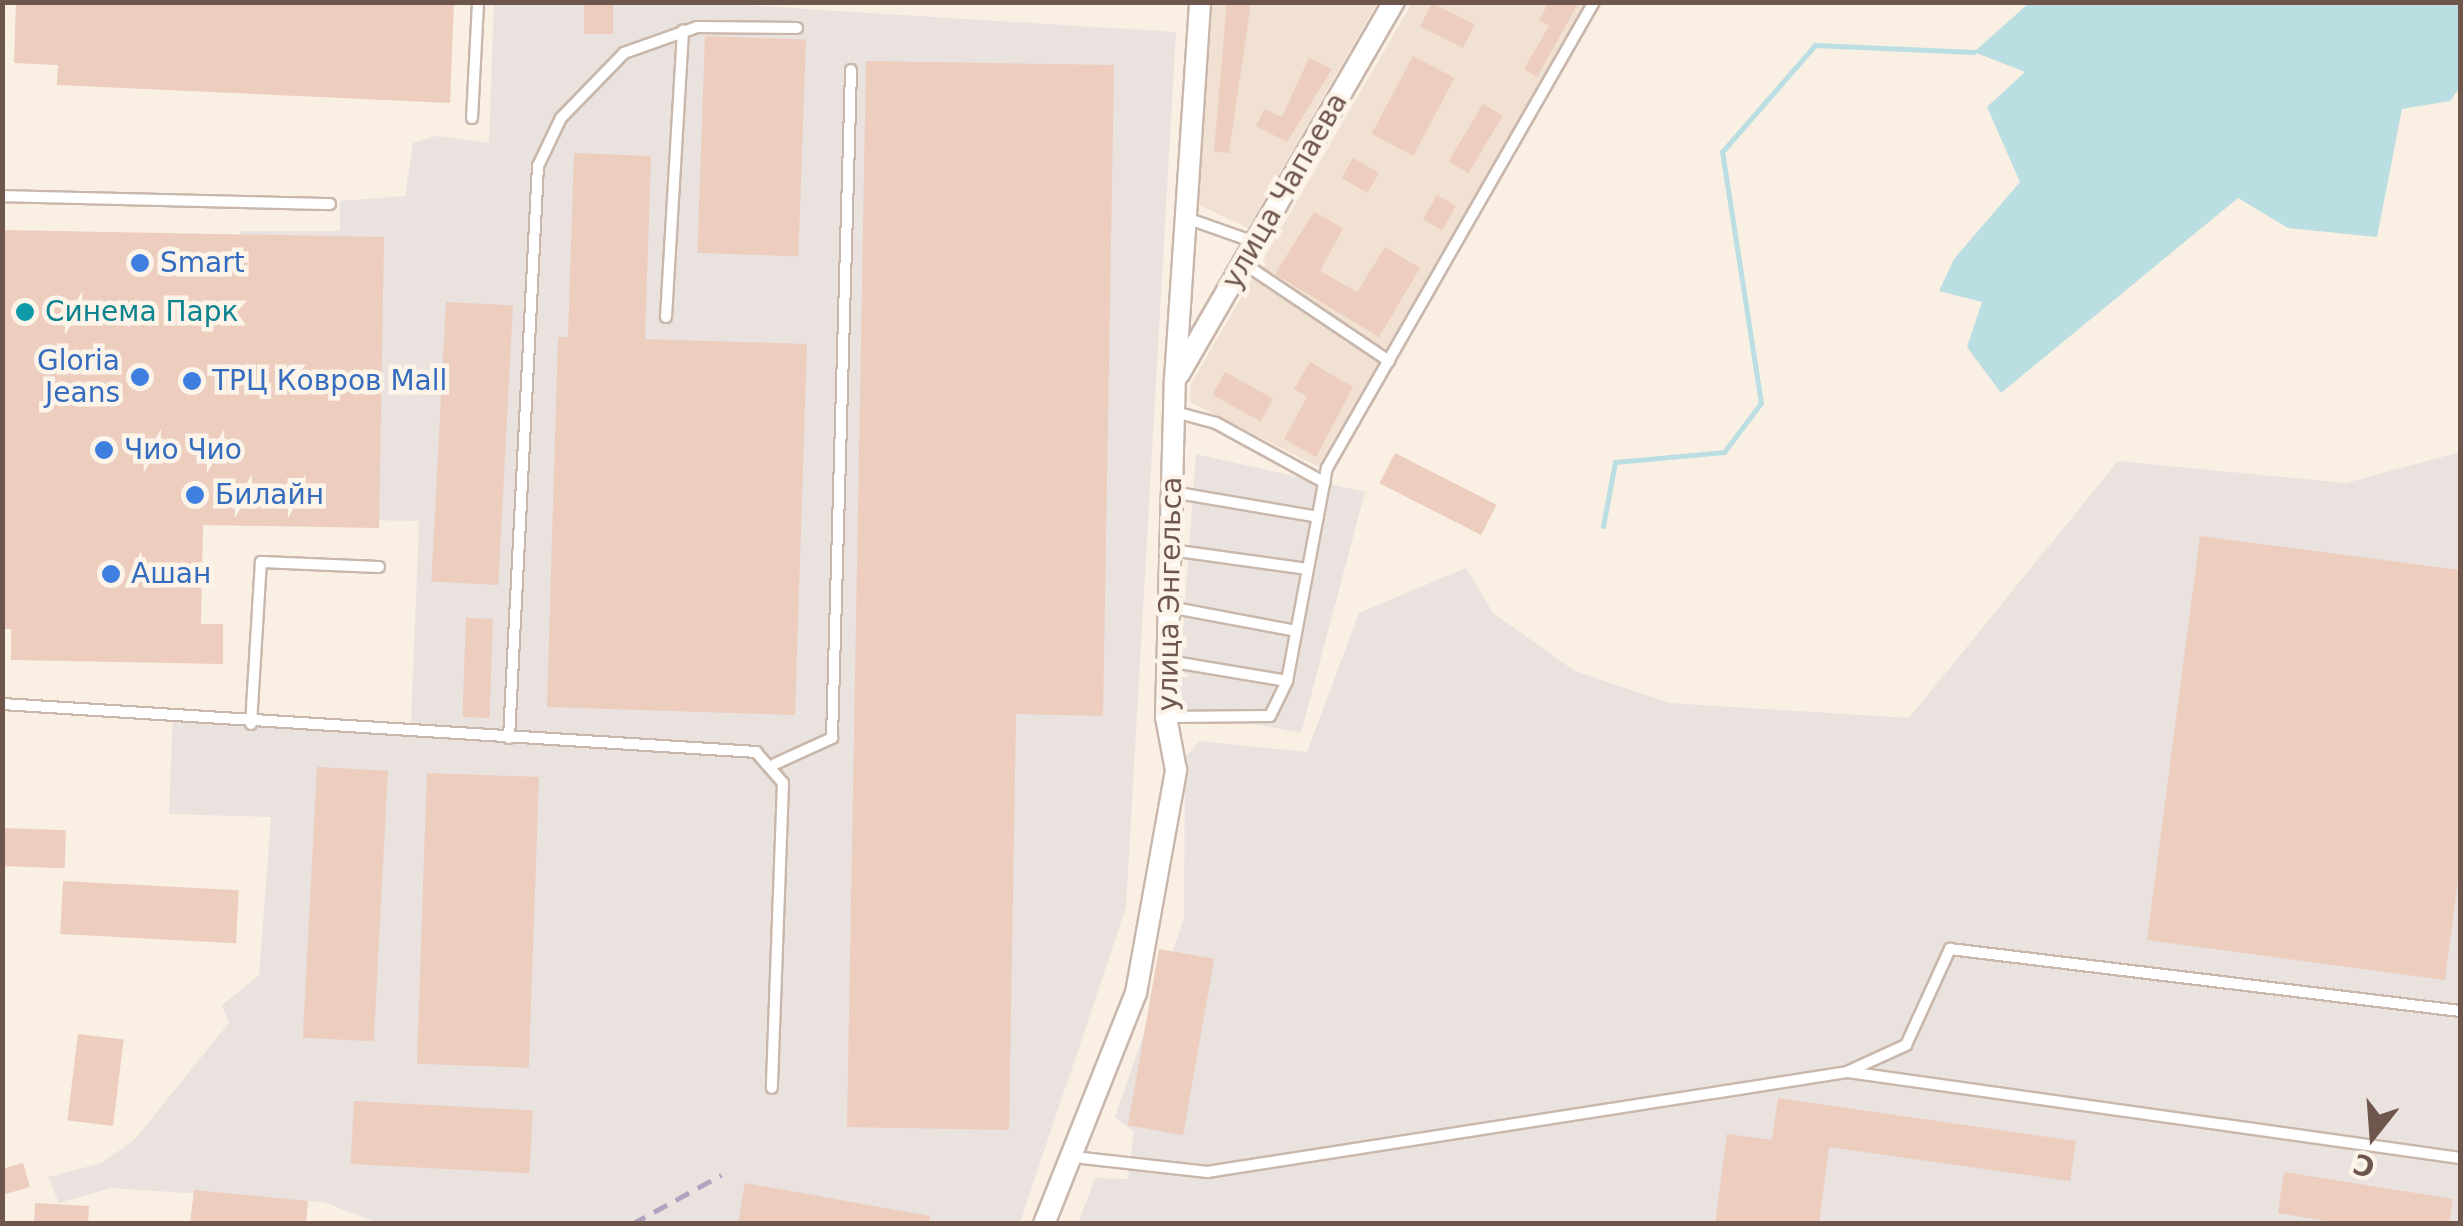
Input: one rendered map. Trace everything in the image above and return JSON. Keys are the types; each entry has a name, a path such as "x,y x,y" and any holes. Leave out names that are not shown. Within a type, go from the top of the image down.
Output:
{"street":[{"name":"улица Энгельса","path":"1044,1224 1074,1157 1136,992 1158,896 1176,770 1166,717 1174,412 1200,2"},
{"name":"улица Чапаева","path":"1176,380 1394,2"}],"lane":[{"path":"472,118 478,2"},
{"path":"1166,717 1270,716 1286,680 1324,483 1389,361 1594,2"},
{"path":"508,738 538,166 562,118 624,53 683,31 797,28"},
{"path":"666,317 683,31"},
{"path":"775,764 832,738 851,70"},
{"path":"2,196 330,204"},
{"path":"1186,218 1255,242"},
{"path":"1243,263 1389,361"},
{"path":"1174,412 1216,422 1324,483"},
{"path":"1172,492 1318,517"},
{"path":"1171,550 1308,568"},
{"path":"251,724 262,562 379,567"},
{"path":"1169,606 1296,630"},
{"path":"1168,661 1286,680"},
{"path":"2,704 251,724 756,752 775,764 783,782 772,1088"},
{"path":"1074,1157 1206,1172 1848,1072 1906,1045 1950,950 2460,1011"},
{"path":"1848,1072 2460,1158"}],"shaded area":[{"path":"696,2 1176,32 1126,907 1020,1223 380,1224 324,1202 111,1188 59,1203 48,1177 102,1163 135,1139 229,1023 222,1005 259,975 271,817 169,814 173,714 411,724 419,521 240,518 240,231 340,231 340,201 405,196 413,143 436,136 489,143 494,3"},
{"path":"1211,3 1377,3 1248,228 1193,202"},
{"path":"1412,3 1586,3 1319,467 1190,402 1191,384"},
{"path":"2460,452 2460,1223 1078,1224 1095,1178 1128,1179 1134,1132 1115,1117 1184,918 1185,758 1199,741 1307,752 1359,613 1466,568 1493,613 1575,671 1669,703 1909,718 2118,461 2346,483"},
{"path":"1196,454 1365,492 1301,733 1177,708"}],"water":[{"path":"2029,3 2460,3 2460,87 2450,101 2402,109 2377,237 2288,228 2238,198 2001,393 1967,347 1982,302 1939,291 1954,259 2020,182 1987,107 2025,72 1974,52"}],"building":[{"path":"16,2 454,2 450,103 57,85 58,65 14,63"},
{"path":"584,2 613,2 613,34 584,34"},
{"path":"1227,2 1251,2 1229,153 1214,151"},
{"path":"1549,2 1579,2 1537,77 1524,69 1549,26 1539,20"},
{"path":"1432,3 1475,25 1463,48 1420,26"},
{"path":"705,36 806,40 798,256 697,253"},
{"path":"1413,56 1454,78 1413,156 1372,134"},
{"path":"1309,58 1332,69 1287,142 1256,126 1265,109 1282,117"},
{"path":"866,61 1114,65 1103,716 1016,714 1009,1130 847,1127"},
{"path":"1483,104 1503,116 1468,173 1448,161"},
{"path":"574,153 651,156 645,339 807,344 795,715 547,707 558,337 568,337"},
{"path":"1353,158 1379,173 1367,193 1342,178"},
{"path":"1437,195 1456,206 1442,230 1423,219"},
{"path":"1314,212 1343,228 1320,271 1357,292 1385,247 1420,268 1379,337 1275,274"},
{"name":"ТРЦ Ковров Mall","path":"2,230 384,237 379,528 203,525 201,624 223,624 223,664 11,660 11,629 2,629"},
{"path":"446,302 513,306 498,585 431,582"},
{"path":"1310,362 1353,387 1316,457 1284,439 1307,397 1294,389"},
{"path":"1225,372 1273,399 1260,421 1212,395"},
{"path":"1395,453 1497,505 1481,535 1380,483"},
{"path":"2200,536 2460,570 2460,864 2445,980 2147,940"},
{"path":"466,618 493,619 490,718 463,717"},
{"path":"317,767 388,771 374,1041 303,1038"},
{"path":"427,773 539,777 529,1068 417,1064"},
{"path":"2,828 66,830 65,868 2,866"},
{"path":"63,881 239,890 236,943 60,934"},
{"path":"1159,949 1214,959 1183,1135 1128,1125"},
{"path":"78,1034 124,1040 113,1126 67,1120"},
{"path":"1778,1098 2076,1141 2070,1181 1829,1147 1819,1224 1715,1224 1727,1134 1772,1140"},
{"path":"354,1101 533,1110 529,1173 351,1164"},
{"path":"23,1163 30,1187 2,1195 2,1169"},
{"path":"2284,1172 2453,1199 2449,1224 2345,1224 2278,1213"},
{"path":"745,1183 930,1216 929,1224 738,1224"},
{"path":"194,1190 308,1201 306,1224 190,1224"},
{"path":"35,1203 89,1206 88,1224 34,1224"}],"waterway":[{"path":"1603,526 1615,462 1724,452 1761,403 1722,152 1815,45 1974,52"}],"railway":[{"path":"632,1224 721,1175"}],"place":[{"name":"Smart","path":"140,263"},
{"name":"Синема Парк","path":"25,312"},
{"name":"Gloria Jeans","path":"140,377"},
{"name":"ТРЦ Ковров Mall","path":"192,381"},
{"name":"Чио Чио","path":"104,450"},
{"name":"Билайн","path":"195,495"},
{"name":"Ашан","path":"111,574"}]}
